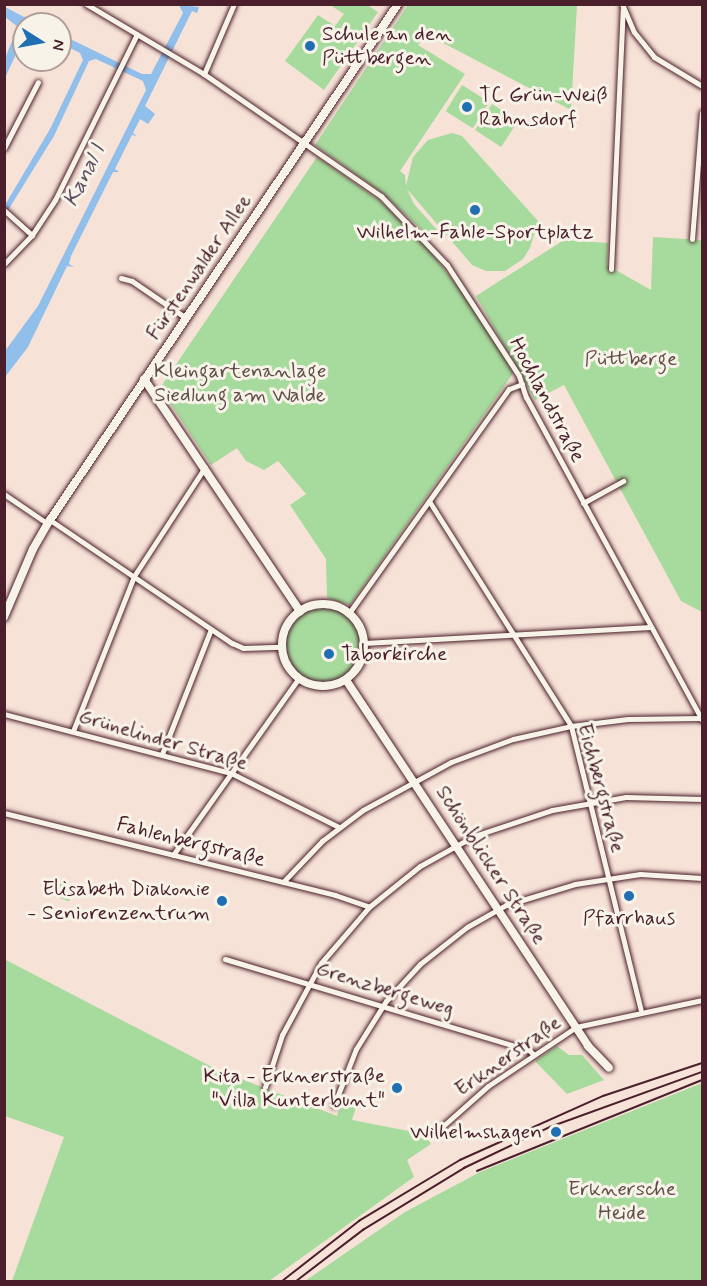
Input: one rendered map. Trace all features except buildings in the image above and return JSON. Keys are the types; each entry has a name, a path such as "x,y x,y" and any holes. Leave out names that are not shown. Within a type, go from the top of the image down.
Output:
{"street":[{"name":"Hochlandstraße","path":"86,4 204,74 381,196 447,265 522,384 702,719"},
{"path":"204,74 234,4"},
{"name":"Fürstenwalder Allee","path":"4,617 33,549 49,522 398,4"},
{"path":"623,7 634,32 654,57 702,86"},
{"path":"611,269 623,7"},
{"path":"4,264 32,235 66,181 137,34"},
{"path":"4,148 38,82"},
{"path":"692,239 702,112"},
{"path":"4,210 32,235"},
{"path":"121,278 132,281 186,318"},
{"path":"144,379 300,611"},
{"path":"349,613 509,389 522,384"},
{"path":"73,731 134,576 205,467"},
{"path":"584,502 623,481"},
{"path":"4,494 242,648 281,647"},
{"name":"Eichbergstraße","path":"429,501 571,726 641,1010"},
{"path":"329,604 349,613 360,626 364,643 361,660 346,680 329,686 298,679 287,666 281,647 287,624 300,611 329,604"},
{"path":"364,643 651,627"},
{"path":"162,753 211,629"},
{"path":"173,855 298,679"},
{"name":"Schönblicker Straße","path":"346,680 500,909 576,1027 609,1068"},
{"name":"Grünelinder Straße","path":"4,714 162,753 231,773 339,827"},
{"path":"283,882 291,869 339,827 413,779 493,746 571,726 628,719 702,719"},
{"path":"265,1087 282,1035 307,983 334,944 369,908 413,872 457,845 512,821 590,802 647,797 702,799"},
{"name":"Fahlenbergstraße","path":"4,813 283,882 369,908"},
{"path":"334,1105 356,1049 383,1006 435,951 500,909 548,891 608,877 670,874 702,878"},
{"name":"Grenzbergeweg","path":"225,959 529,1050 533,1054"},
{"name":"Erknerstraße","path":"443,1126 533,1054 576,1027 641,1010 702,1000"}],"green space":[{"path":"330,5 367,5 378,12 324,90 285,61 318,15 335,26 344,14"},
{"path":"408,5 577,5 571,110 426,34 418,45 465,74 400,171 405,175 406,186 413,157 428,140 452,133 462,136 538,221 530,248 523,259 505,271 486,271 472,265 407,189 414,204 438,231 430,238 384,194 315,145"},
{"name":"TC Grün-Weiß Rahnsdorf","path":"462,85 489,102 473,128 446,111"},
{"name":"TC Grün-Weiß Rahnsdorf","path":"492,104 518,121 501,147 475,130"},
{"name":"Kleingartenanlage Siedlung am Walde","path":"317,157 380,201 427,247 469,301 514,372 350,605 327,598 326,559 290,505 306,494 278,461 264,470 246,461 237,448 211,465 160,388"},
{"name":"Püttberge","path":"653,237 702,240 702,612 681,601 564,385 535,400 476,296 564,240 608,243 607,265 651,290"},
{"path":"330,608 350,618 358,631 360,645 358,659 350,672 337,680 316,682 296,672 288,659 286,638 296,618 309,610"},
{"path":"47,879 73,888 69,901 42,892"},
{"path":"4,959 218,1070 337,1116 342,1100 357,1104 352,1120 424,1134 431,1144 407,1160 414,1177 269,1281 12,1281 64,1137 5,1116"},
{"path":"557,1046 569,1055 582,1055 604,1080 567,1094 535,1061"},
{"name":"Erknersche Heide","path":"702,1083 702,1281 305,1281 405,1212 480,1172"}],"water":[{"path":"179,5 199,7 197,13 192,11 145,106 155,114 148,124 140,119 133,133 137,136 132,135 115,169 119,172 113,172 71,256 69,264 74,267 67,266 28,347 5,377 5,351 38,306 146,90 143,81 96,59 89,61 54,136 5,215 5,205 50,129 83,60 80,53 72,49 72,40 142,74 151,74 183,13"},
{"path":"5,7 14,12 12,12 12,22 5,17"},
{"path":"12,41 12,63 5,78 5,58"}],"tram line":[{"path":"295,1282 363,1230 464,1168 550,1127 702,1072"},
{"path":"477,1171 702,1080"}],"railway":[{"path":"281,1282 359,1221 460,1160 603,1096 702,1063"}],"place":[{"name":"Schule an den Püttbergen","path":"310,46"},
{"name":"TC Grün-Weiß Rahnsdorf","path":"467,107"},
{"name":"Wilhelm-Fahle-Sportplatz","path":"475,210"},
{"name":"Taborkirche","path":"329,654"},
{"name":"Pfarrhaus","path":"629,896"},
{"name":"Elisabeth Diakonie - Seniorenzentrum","path":"222,901"},
{"name":"Kita - Erknerstraße \"Villa Kunterbunt\"","path":"397,1088"},
{"name":"Wilhelmshagen","path":"556,1132"}],"water label":[{"name":"Kanal I","path":"85,176"}]}
